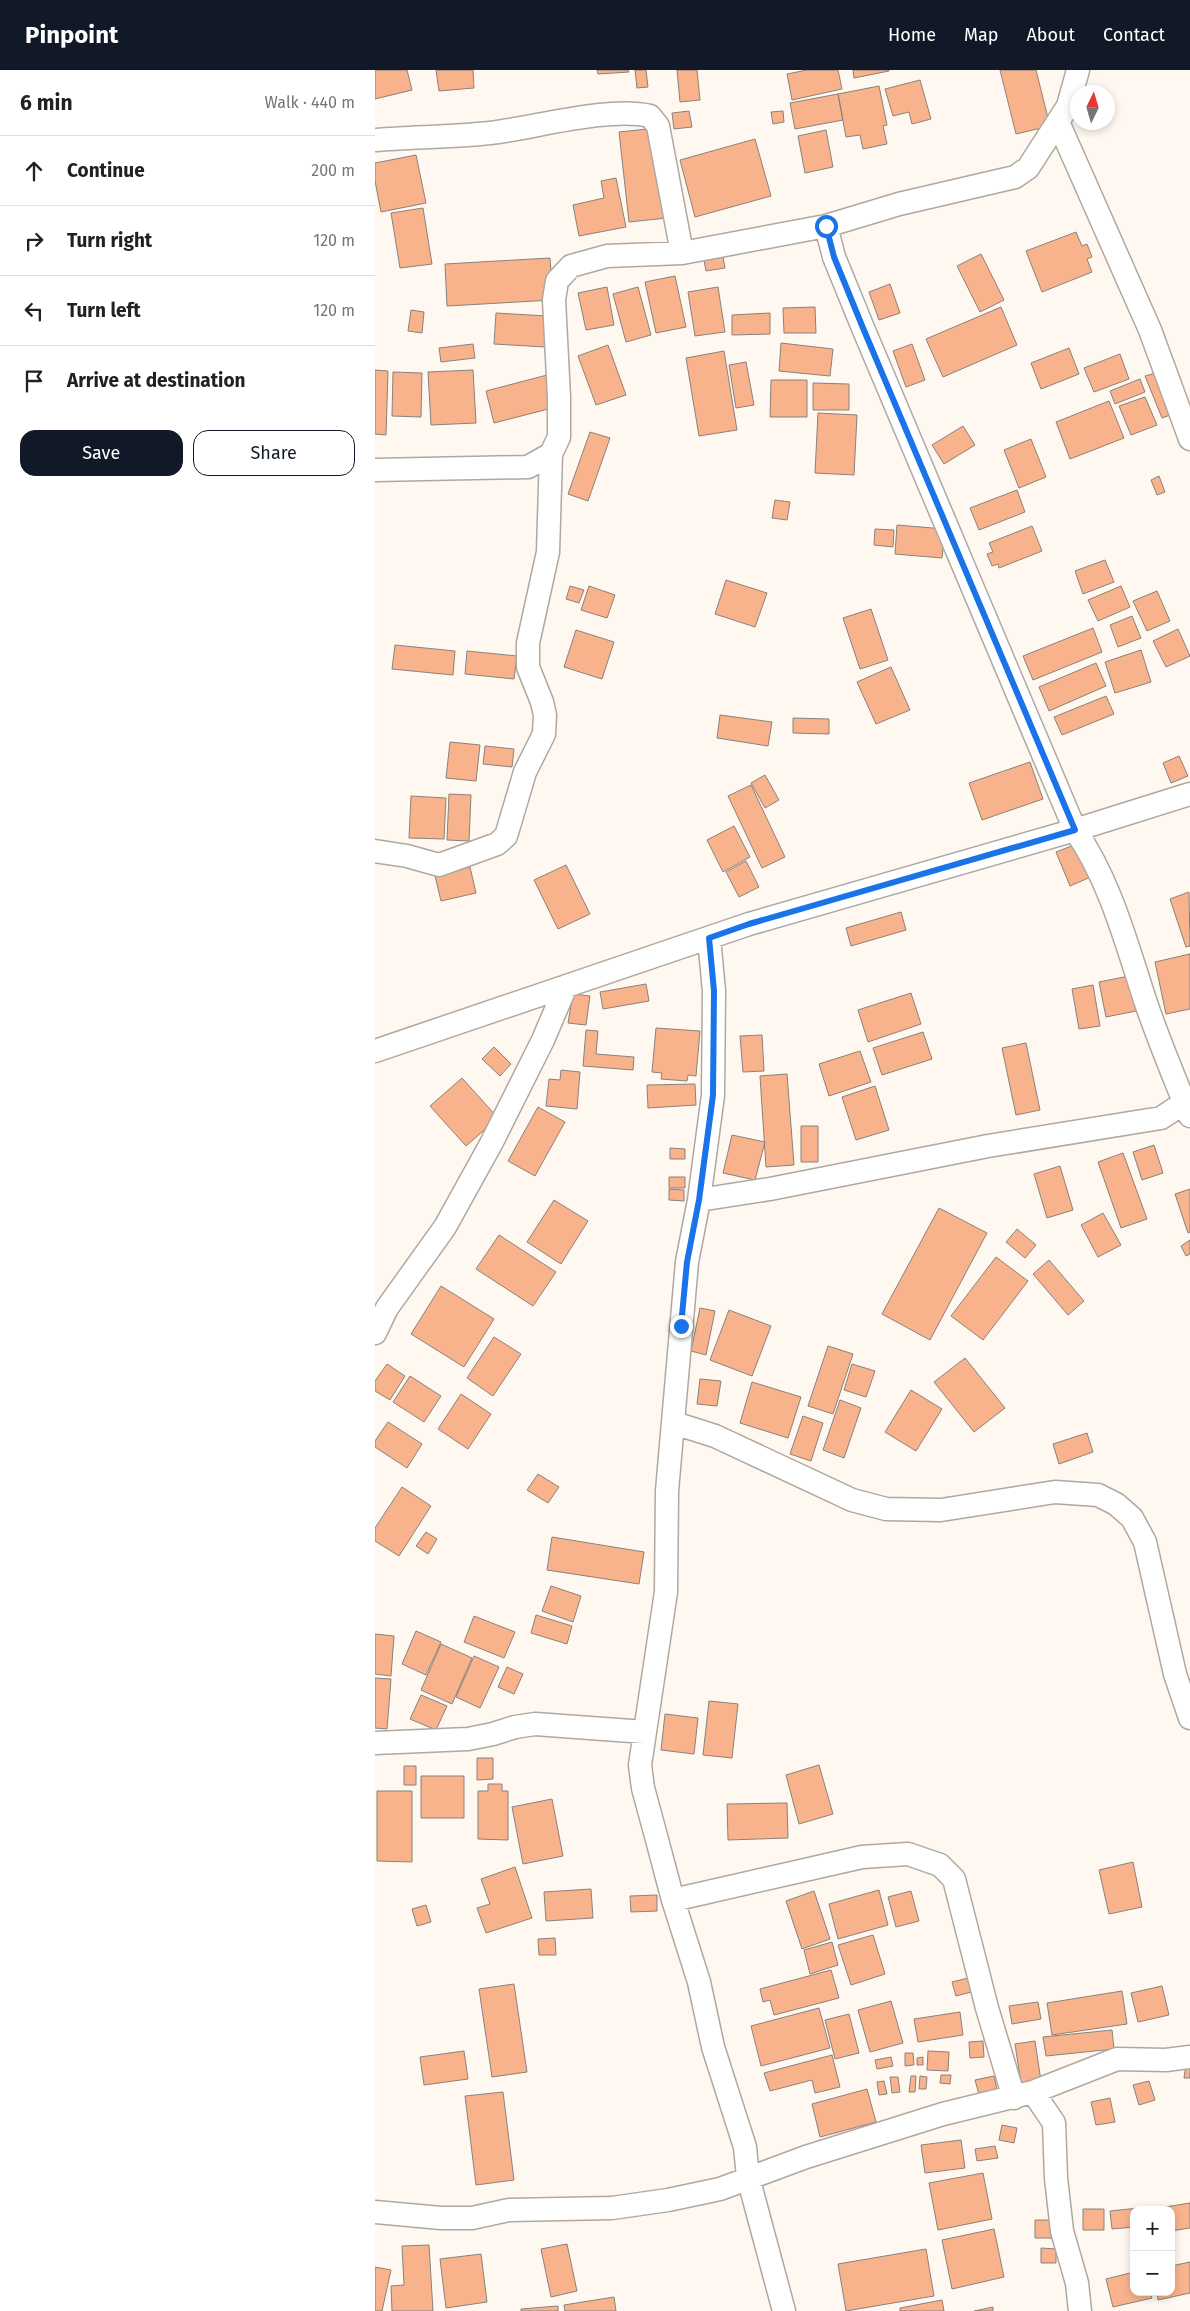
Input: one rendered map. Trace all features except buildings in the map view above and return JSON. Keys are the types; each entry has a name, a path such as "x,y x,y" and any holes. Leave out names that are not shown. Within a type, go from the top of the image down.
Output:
{"street":[{"path":"375,851 407,856 439,865 497,844 506,836 525,772 544,734 545,716 542,702 528,667 528,643 548,552 551,454 559,437 554,300 557,281 571,266 607,256 682,253 826,226 899,204 1015,177 1028,168 1068,106 1078,70"},
{"path":"375,140 490,133 595,116 637,113 650,116 658,126 682,253"},
{"path":"1057,122 1150,330 1190,439"},
{"path":"699,1200 770,1189 989,1146 1161,1118 1188,1106 1149,1010 1104,879 1090,852 1075,830 863,328 834,257 826,226"},
{"path":"375,470 528,467 551,454"},
{"path":"375,1051 749,924 1075,830 1190,794"},
{"path":"709,938 714,991 713,1095 699,1200 687,1262 667,1491 666,1592 640,1765 643,1788 673,1900 699,1982 713,2047 745,2147 748,2177 784,2311"},
{"path":"375,1334 387,1308 445,1227 478,1168 543,1040 566,986"},
{"path":"674,1423 715,1436 851,1500 886,1508 941,1510 1055,1492 1098,1495 1116,1504 1132,1518 1145,1542 1175,1674 1190,1718"},
{"path":"375,1743 468,1739 535,1724 645,1732"},
{"path":"673,1900 862,1857 908,1854 940,1865 954,1879 987,2008 1024,2095 1054,2123 1056,2178 1062,2231 1077,2283 1080,2311"},
{"path":"375,2212 441,2218 472,2218 509,2210 612,2208 668,2200 720,2189 748,2177 943,2114 1024,2095 1117,2059 1166,2060 1190,2057"}],"route":[{"path":"681,1326 687,1262 699,1200 713,1095 714,991 709,938 749,924 1075,830 863,328 834,257 826,226"}]}
